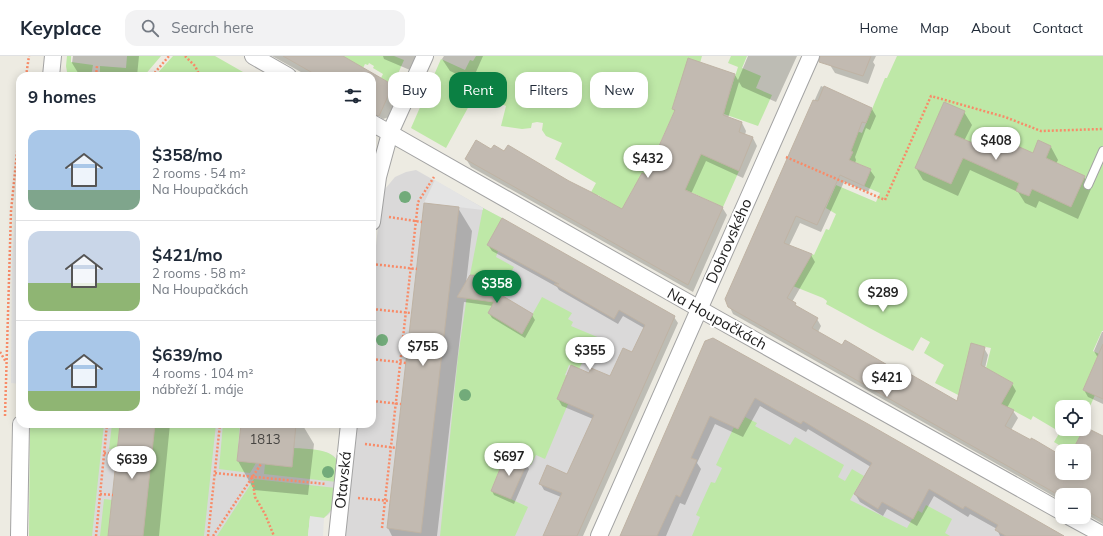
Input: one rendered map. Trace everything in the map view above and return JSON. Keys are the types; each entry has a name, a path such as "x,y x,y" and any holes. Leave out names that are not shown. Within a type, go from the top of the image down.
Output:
{"street":[{"path":"51,72 53,56"},
{"path":"253,56 281,72"},
{"path":"376,190 378,176 390,133 425,56"},
{"name":"Dobrovského","path":"599,536 811,56"},
{"name":"Na Houpačkách","path":"376,125 699,309 1055,508"},
{"path":"19,536 21,428"},
{"name":"Otavská","path":"337,536 349,428"},
{"path":"1083,524 1103,535"}],"lane":[{"path":"1088,185 1103,151"}],"path":[{"path":"27,72 29,56"},
{"path":"155,72 169,56"},
{"path":"185,56 195,66 198,72"},
{"path":"96,72 97,66"},
{"path":"785,157 885,200 931,96 1005,117 1041,131 1103,129"},
{"path":"5,416 11,211 16,162"},
{"path":"382,528 418,202 435,175"},
{"path":"376,219 422,222"},
{"path":"376,264 417,269"},
{"path":"376,309 411,314"},
{"path":"0,352 7,362"},
{"path":"376,359 406,363"},
{"path":"376,402 401,404"},
{"path":"96,536 107,428"},
{"path":"208,536 220,428"},
{"path":"347,442 396,448"},
{"path":"104,454 117,455"},
{"path":"213,536 261,464"},
{"path":"215,473 252,477 342,491 390,501"},
{"path":"252,477 255,497 265,514 274,536"},
{"path":"100,494 113,495"}],"shaded area":[{"path":"416,170 675,316 577,536 343,536 356,428 376,428 376,246 381,200 385,189 395,177 406,172"},
{"path":"435,180 483,208 483,210 424,203"},
{"path":"16,208 16,384 11,383 12,259"},
{"path":"714,339 1064,536 620,536 706,343"},
{"path":"103,428 296,428 294,448 326,452 334,456 338,464 334,508 328,515 322,518 309,517 307,536 91,536"},
{"path":"310,516 324,518 323,536 308,536"}],"green space":[{"path":"67,56 71,56 71,62 93,65 92,72 67,72"},
{"path":"127,56 161,56 147,72 100,72 100,66 126,68"},
{"path":"173,56 215,56 243,72 159,72"},
{"path":"338,56 394,56 404,60 399,72 388,72 388,82 381,78 383,74 373,68 374,66 369,63 368,65 365,64 363,68"},
{"path":"476,56 702,56 700,63 679,87 672,109 675,110 647,172 642,192 634,187 621,211 616,206 598,195 596,198 590,194 596,183 555,159 562,143 546,136 542,130 543,123 532,123 531,128 522,129 501,126 506,108 507,108 507,72 449,72 449,108 468,108 446,148 411,128 420,108 441,108 441,72 435,72 441,59 465,70 470,60 473,61"},
{"path":"731,56 747,56 742,68 761,76 756,88 772,95 758,126 724,114 738,67 728,63"},
{"path":"897,56 1103,56 1103,331 1093,351 1099,354 1083,390 1095,395 1091,404 1091,400 1055,400 1055,429 1033,416 1031,420 1001,404 1013,383 986,368 991,348 971,344 961,385 962,397 935,383 944,365 924,353 930,342 921,337 913,351 826,304 827,301 823,298 793,286 812,254 814,255 826,229 829,230 836,214 826,208 836,185 876,202 880,193 864,186 871,169 849,160 853,152 851,151 847,127 862,133 885,78 887,78"},
{"path":"701,154 739,171 723,207 684,189"},
{"path":"483,208 502,218 487,245 498,251 496,257 514,267 488,313 522,333 542,297 572,313 568,319 573,322 571,326 602,339 600,344 602,345 592,365 583,361 579,369 569,365 565,375 567,376 557,399 568,404 545,459 536,455 531,465 506,455 491,490 528,507 515,536 440,536 458,357 470,275"},
{"path":"745,417 757,423 755,426 790,445 795,437 844,465 838,477 845,481 852,469 864,476 850,500 907,528 917,510 922,513 926,505 952,519 945,533 950,536 692,536 700,517 696,515 711,482 715,483 722,468 716,465 734,427 738,429"},
{"path":"30,428 104,428 92,536 29,536"},
{"path":"112,428 120,428 117,450 109,449"},
{"path":"155,428 216,428 204,536 143,536"},
{"path":"223,428 240,428 237,461 256,463 250,473 219,469"},
{"path":"1058,436 1080,436 1076,444 1057,444 1054,442"},
{"path":"294,448 319,450 331,454 338,463 337,482 264,474 265,464 292,467"},
{"path":"254,479 336,488 333,504 330,511 324,518 310,517 308,536 217,536"},
{"path":"104,499 112,500 108,536 100,536"}],"building":[{"path":"283,56 343,56 371,72 311,72"},
{"path":"820,56 871,56 863,76 819,62"},
{"path":"688,58 735,74 723,115 742,122 739,132 753,137 739,171 701,154 685,190 723,207 688,285 465,159 476,140 491,149 494,145 504,151 508,145 569,181 622,209 642,173 646,175 675,110 672,109"},
{"path":"376,75 388,82 388,96 379,116 376,115"},
{"path":"824,86 872,108 866,123 862,122 849,160 871,169 864,186 840,175 817,225 796,216 784,243 812,254 787,298 796,303 795,305 818,318 812,328 842,345 845,340 901,373 903,370 957,401 971,343 985,347 981,365 1013,383 1001,404 1014,410 1005,426 1031,440 1031,438 1035,440 1055,452 1055,480 1091,480 1091,444 1076,444 1080,436 1091,436 1091,430 1103,436 1103,520 1091,513 1091,488 1055,488 1055,493 728,307 725,299 813,100 818,101"},
{"path":"944,102 965,111 954,135 991,151 997,137 1033,153 1038,140 1051,146 1046,158 1085,176 1071,207 1032,189 1029,196 1016,191 1019,183 963,158 951,184 915,168"},
{"path":"424,203 459,207 421,533 387,528"},
{"path":"502,218 675,316 577,536 543,536 562,493 539,484 547,465 567,474 594,415 557,399 571,365 589,373 591,368 610,376 623,348 632,352 645,325 619,310 614,319 554,284 559,284 487,245"},
{"path":"470,275 482,276 481,283 533,314 522,334 488,313 494,302 457,297"},
{"path":"713,338 868,424 1064,536 1006,536 995,530 998,525 965,506 963,509 929,489 913,519 882,502 878,509 854,494 872,463 803,421 801,424 755,398 738,429 710,416 691,458 697,460 680,497 676,495 657,536 620,536 705,341"},
{"path":"1103,344 1103,399 1083,390"},
{"path":"120,428 155,428 143,536 108,536"},
{"path":"241,428 296,428 292,467 237,461"},
{"path":"506,454 527,463 511,499 491,491"}]}
